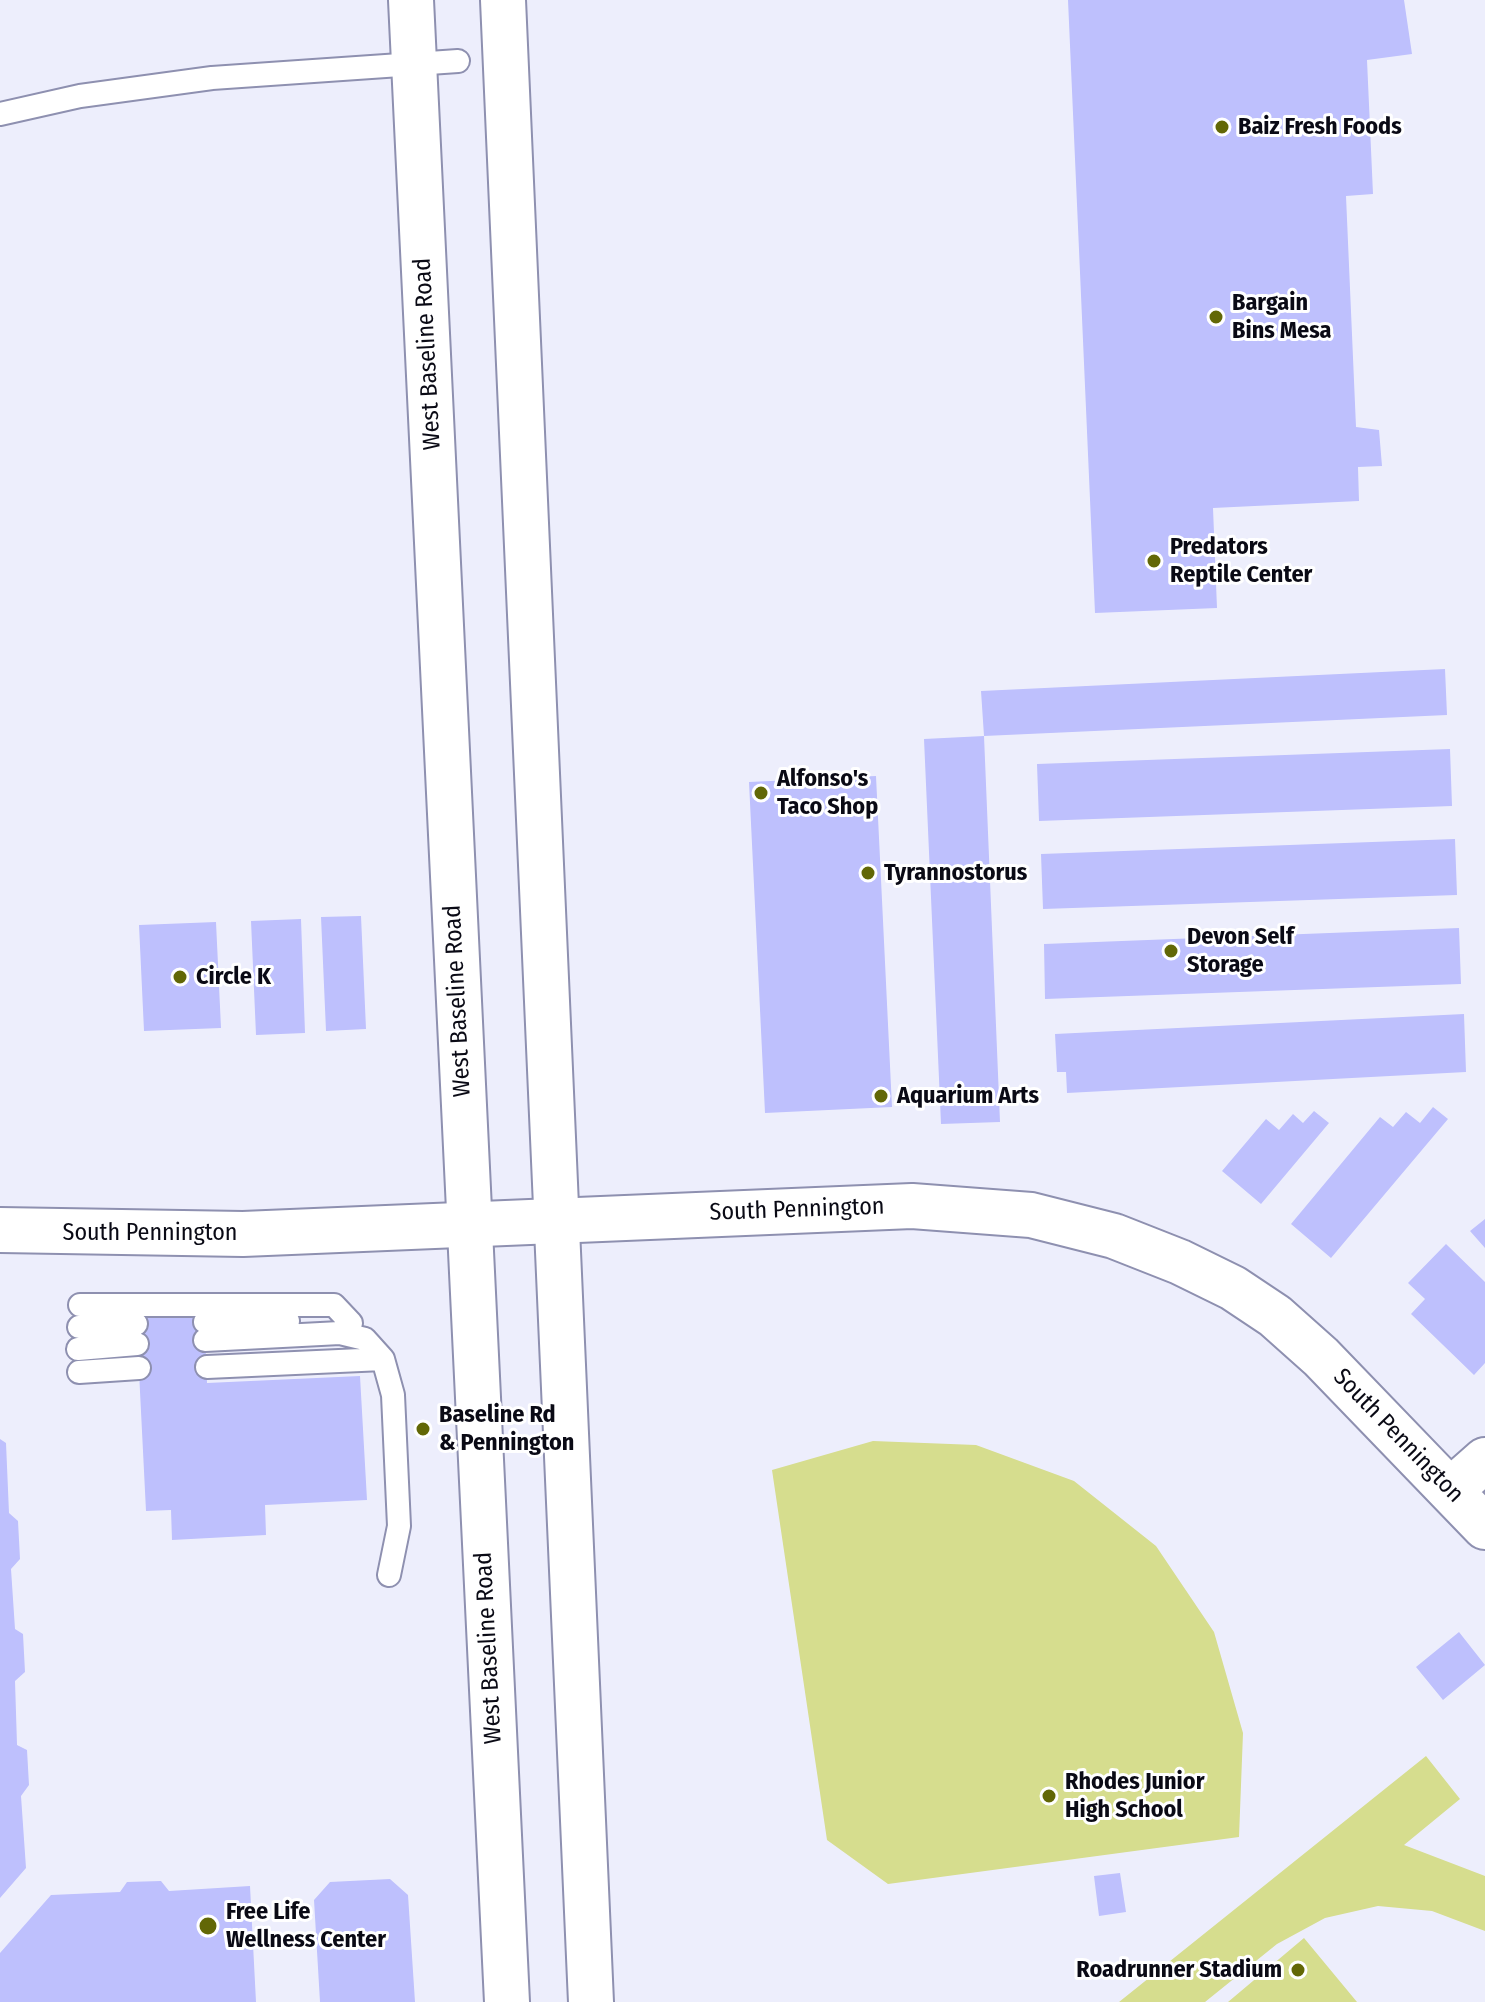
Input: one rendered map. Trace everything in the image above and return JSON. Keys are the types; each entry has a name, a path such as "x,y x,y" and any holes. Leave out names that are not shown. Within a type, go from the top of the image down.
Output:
{"main road":[{"name":"West Baseline Road","path":"411,0 507,2002"},
{"path":"503,0 554,1219 591,2002"},
{"name":"South Pennington","path":"0,1230 243,1234 912,1206 1031,1215 1114,1236 1180,1262 1233,1288 1275,1316 1321,1357 1485,1527"},
{"path":"1451,1490 1485,1460"}],"lane":[{"path":"0,114 80,96 212,78 458,61"},
{"path":"137,1334 79,1327 334,1305 383,1359 393,1395 399,1526 389,1575"},
{"path":"205,1331 358,1331"},
{"path":"207,1367 383,1359"},
{"path":"79,1372 139,1368"}],"green space":[{"path":"873,1441 976,1445 1074,1481 1156,1546 1214,1632 1243,1733 1239,1837 888,1884 827,1840 772,1470"},
{"path":"1426,1756 1460,1799 1404,1845 1485,1876 1485,1931 1432,1911 1378,1906 1325,1918 1277,1944 1205,2002 1119,2002"},
{"name":"Roadrunner Stadium","path":"1304,1938 1357,2002 1228,2002"}],"building":[{"path":"1068,0 1404,0 1412,54 1367,60 1373,194 1346,196 1356,427 1379,430 1382,466 1358,467 1359,501 1213,508 1217,608 1095,613"},
{"path":"1445,669 1447,715 984,736 981,691"},
{"path":"984,736 1000,1122 941,1124 924,739"},
{"path":"1450,749 1452,806 1039,821 1037,764"},
{"path":"876,776 892,1107 765,1113 749,782"},
{"path":"1455,839 1457,895 1043,909 1041,854"},
{"name":"Circle K","path":"361,916 366,1029 326,1031 321,917"},
{"name":"Circle K","path":"301,919 305,1033 256,1035 251,921"},
{"name":"Circle K","path":"216,922 221,1028 144,1031 139,925"},
{"path":"1459,928 1461,984 1045,999 1044,944"},
{"path":"1464,1014 1466,1072 1067,1093 1066,1072 1057,1072 1055,1034"},
{"path":"1433,1107 1448,1119 1331,1258 1291,1224 1380,1117 1393,1127 1406,1112 1420,1123"},
{"path":"1314,1111 1329,1123 1261,1204 1222,1171 1266,1119 1279,1130 1293,1114 1303,1123"},
{"path":"1485,1219 1485,1248 1470,1231"},
{"path":"1446,1244 1485,1282 1485,1363 1474,1375 1411,1314 1425,1299 1408,1283"},
{"path":"204,1308 207,1383 360,1376 367,1500 265,1505 266,1535 172,1540 171,1510 146,1511 136,1312"},
{"path":"0,1439 6,1443 9,1513 18,1521 20,1559 11,1569 15,1629 23,1634 25,1672 15,1681 17,1745 27,1750 29,1785 21,1796 26,1868 0,1898"},
{"path":"1459,1632 1485,1665 1443,1700 1416,1667"},
{"path":"1120,1873 1126,1912 1099,1916 1094,1876"},
{"path":"390,1879 408,1895 415,2002 320,2002 314,1900 330,1882"},
{"path":"161,1881 169,1891 250,1886 256,2002 0,2002 0,1953 51,1895 120,1892 127,1882"}],"place":[{"name":"Baiz Fresh Foods","path":"1222,127"},
{"name":"Bargain Bins Mesa","path":"1216,317"},
{"name":"Predators Reptile Center","path":"1154,561"},
{"name":"Alfonso's Taco Shop","path":"761,793"},
{"name":"Tyrannostorus","path":"868,873"},
{"name":"Devon Self Storage","path":"1171,951"},
{"name":"Circle K","path":"180,977"},
{"name":"Aquarium Arts","path":"881,1096"},
{"name":"Baseline Rd & Pennington","path":"423,1429"},
{"name":"Rhodes Junior High School","path":"1049,1796"},
{"name":"Free Life Wellness Center","path":"208,1926"},
{"name":"Roadrunner Stadium","path":"1298,1970"}]}
